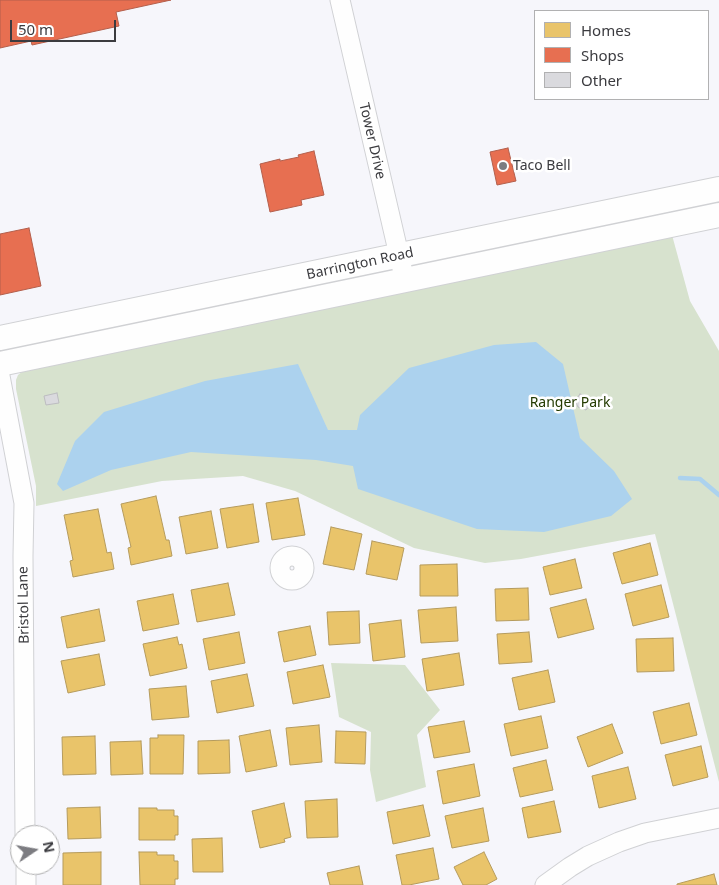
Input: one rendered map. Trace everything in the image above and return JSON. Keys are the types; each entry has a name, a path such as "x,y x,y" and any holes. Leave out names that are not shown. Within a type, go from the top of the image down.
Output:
{"main road":[{"name":"Barrington Road","path":"0,338 719,189"},
{"name":"Barrington Road","path":"0,364 719,215"}],"street":[{"name":"Tower Drive","path":"340,0 405,281"},
{"name":"Bristol Lane","path":"0,376 24,503 25,825"},
{"path":"545,885 588,856 619,842 645,833 719,818"}],"green space":[{"name":"Ranger Park","path":"672,235 690,301 719,351 719,782 655,534 521,559 485,563 414,548 295,491 243,476 162,481 36,506 36,486 16,389 16,380 23,371"},
{"path":"331,663 405,665 440,710 417,735 426,787 376,802 370,770 371,732 339,717"}],"water":[{"path":"536,342 563,364 580,438 614,471 632,499 611,516 544,532 477,529 358,489 353,466 316,460 191,452 111,470 63,491 57,484 75,441 104,412 205,381 298,364 328,430 357,430 360,415 409,368 494,345"}],"building: Homes":[{"path":"156,496 166,540 169,540 172,556 131,565 128,548 131,547 121,504"},
{"path":"298,498 305,535 272,540 266,503"},
{"path":"253,504 259,542 227,548 220,509"},
{"path":"98,509 107,553 111,552 114,569 73,577 70,561 73,560 64,515"},
{"path":"211,511 218,548 186,554 179,517"},
{"path":"331,527 362,534 354,570 323,564"},
{"path":"372,541 404,548 397,580 366,574"},
{"path":"650,543 658,575 622,584 613,553"},
{"path":"575,559 582,588 550,595 543,567"},
{"path":"457,564 458,596 420,596 420,565"},
{"path":"228,583 235,615 197,622 191,590"},
{"path":"661,585 669,617 633,626 625,594"},
{"path":"528,588 529,620 496,621 495,589"},
{"path":"173,594 179,624 143,631 137,601"},
{"path":"586,599 594,629 558,638 550,608"},
{"path":"456,607 458,641 421,643 418,610"},
{"path":"99,609 105,641 67,648 61,617"},
{"path":"359,611 360,643 329,645 327,612"},
{"path":"401,620 405,657 373,661 369,624"},
{"path":"310,626 316,655 284,662 278,632"},
{"path":"239,632 245,663 209,670 203,639"},
{"path":"529,632 532,662 499,664 497,634"},
{"path":"177,637 179,645 182,644 187,668 150,676 143,644"},
{"path":"673,638 674,671 637,672 636,639"},
{"path":"459,653 464,685 427,691 422,659"},
{"path":"99,654 105,685 68,693 61,661"},
{"path":"323,665 330,697 293,704 287,672"},
{"path":"548,670 555,702 519,710 512,678"},
{"path":"247,674 254,706 217,713 211,681"},
{"path":"186,686 189,717 152,720 149,689"},
{"path":"689,703 697,735 661,744 653,712"},
{"path":"541,716 548,748 511,756 504,724"},
{"path":"464,721 470,752 434,758 428,727"},
{"path":"612,724 623,753 588,767 577,737"},
{"path":"319,725 322,762 290,765 286,728"},
{"path":"270,730 277,766 246,772 239,736"},
{"path":"336,731 366,732 365,764 335,763"},
{"path":"158,735 184,735 183,774 150,774 150,738 158,738"},
{"path":"95,736 96,774 63,775 62,737"},
{"path":"229,740 230,773 198,774 198,741"},
{"path":"141,741 143,774 111,775 110,742"},
{"path":"701,746 708,777 673,786 665,755"},
{"path":"546,760 553,790 520,797 513,768"},
{"path":"474,764 480,796 443,804 437,771"},
{"path":"628,767 636,799 599,808 592,776"},
{"path":"337,799 338,837 307,838 305,801"},
{"path":"554,801 561,832 528,838 522,808"},
{"path":"284,803 291,837 284,839 285,842 260,848 252,811"},
{"path":"423,805 430,836 393,844 387,812"},
{"path":"100,807 101,838 68,839 67,808"},
{"path":"139,808 174,810 174,816 178,816 178,835 175,835 175,840 139,840"},
{"path":"483,808 489,841 452,848 445,816"},
{"path":"222,838 223,872 193,872 192,839"},
{"path":"433,848 439,879 402,885 396,855"},
{"path":"101,852 101,885 63,885 63,853"},
{"path":"139,852 157,852 157,855 174,855 174,861 178,861 178,879 175,879 175,885 140,885"},
{"path":"484,852 497,879 486,885 463,885 454,867"},
{"path":"359,866 363,885 330,885 327,873"},
{"path":"714,874 717,885 677,885 677,884"}],"building: Shops":[{"path":"0,0 171,0 116,12 119,26 32,45 31,41 0,48"},
{"name":"Taco Bell","path":"508,148 516,181 497,185 490,152"},
{"path":"314,151 324,195 301,200 302,205 270,212 260,164 299,157 298,155"},
{"path":"29,228 41,286 0,295 0,234"}],"building: Other":[{"path":"57,393 59,403 46,405 44,396"},
{"path":"580,394 589,397 591,404 586,410 578,407 575,401"}],"waterway":[{"path":"680,478 700,479 719,495"}],"place":[{"name":"Taco Bell","path":"503,166"}]}
